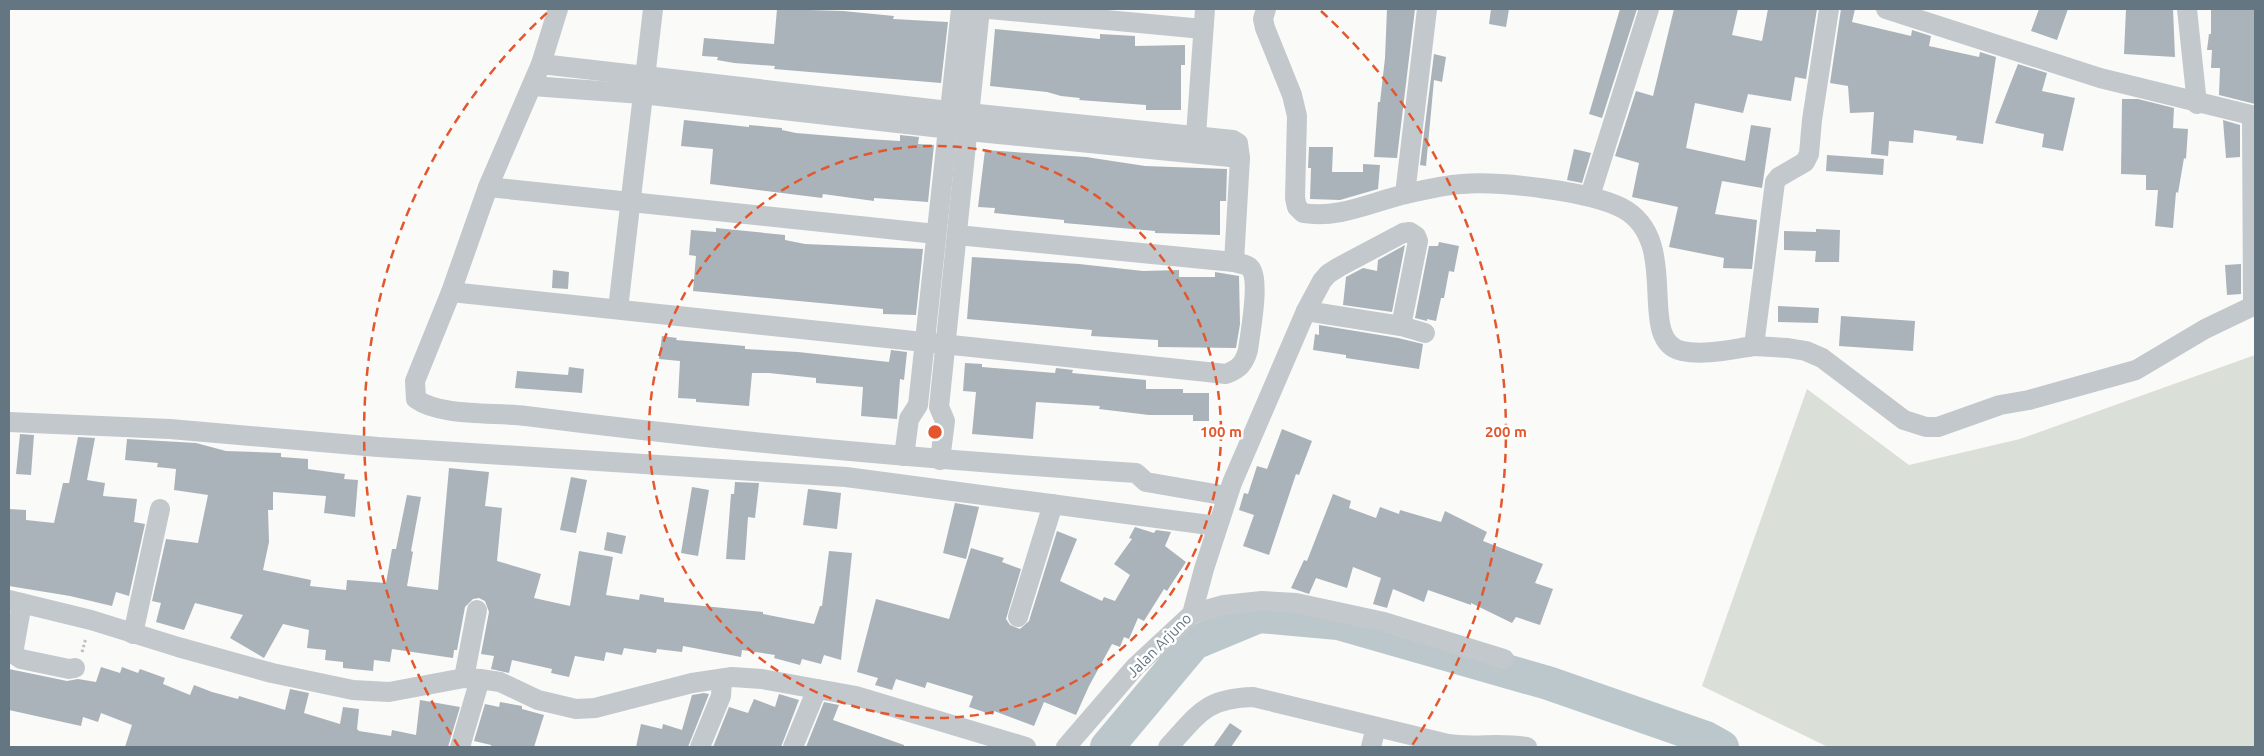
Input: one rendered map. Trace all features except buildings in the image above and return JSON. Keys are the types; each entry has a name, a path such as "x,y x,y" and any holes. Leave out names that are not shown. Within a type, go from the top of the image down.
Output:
{"street":[{"path":"558,9 541,64 488,187 451,292 415,381 416,399 425,406 449,411 513,414 639,430 940,460 1136,473 1146,482 1229,490"},
{"path":"618,308 653,9"},
{"path":"904,456 909,419 918,405 961,9"},
{"path":"940,460 945,421 939,407 947,345 980,9"},
{"path":"989,9 1203,29"},
{"path":"1196,135 1205,9"},
{"path":"1266,9 1263,19 1265,28 1292,95 1296,116 1295,198 1298,207 1303,212 1332,214 1363,208 1405,194 1462,184 1509,186 1590,196 1621,208 1630,214 1651,242 1657,271 1658,324 1667,343 1675,349 1694,352 1754,346 1806,351 1822,358 1904,420 1926,427 1938,427 2000,405 2029,400 2136,370 2163,356 2205,329 2254,306 2254,116 2197,104 2100,78 1886,9"},
{"path":"1405,194 1427,9"},
{"path":"1590,196 1649,9"},
{"path":"1754,346 1775,182 1779,177 1805,162 1808,154 1830,9"},
{"path":"2187,9 2197,104"},
{"path":"541,64 643,85 969,122 1240,158"},
{"path":"532,86 643,85"},
{"path":"969,122 1196,135 1233,140 1238,143 1240,158 1234,262"},
{"path":"488,187 936,234"},
{"name":"Jalan Arjuno","path":"1066,747 1135,667 1192,614 1229,490 1306,311 1328,274 1403,233 1410,232 1416,236 1418,241 1401,326"},
{"path":"451,292 618,308 924,343 1226,374 1237,370 1245,361 1248,350 1255,284 1252,269 1247,265 1234,262 957,235"},
{"path":"1306,311 1401,326 1424,333"},
{"path":"918,405 939,407"},
{"path":"9,422 170,429 378,447 846,477 1217,526"},
{"path":"1018,617 1053,504"},
{"path":"133,634 160,509"},
{"path":"75,668 69,669 21,659 15,655 15,601 91,620 133,634 272,673 353,690 389,692 472,679 500,682 538,700 576,709 595,708 672,688 722,679 762,679 856,696 1026,747"},
{"path":"1192,614 1224,604 1262,601 1296,603 1384,622 1504,659"},
{"path":"460,747 472,679 477,610"},
{"path":"700,747 720,696 722,679"},
{"path":"793,747 817,690"},
{"path":"1168,747 1203,709 1233,697 1253,697 1462,746 1501,744 1526,747"},
{"path":"1371,747 1376,727"}],"path":[{"path":"75,668 79,663 91,620"}],"shaded area":[{"path":"2255,355 2255,747 1828,747 1702,686 1807,389 1909,465 2020,439"}],"waterway":[{"path":"1107,747 1194,643 1259,616 1338,623 1548,683 1706,738 1722,747"}]}
